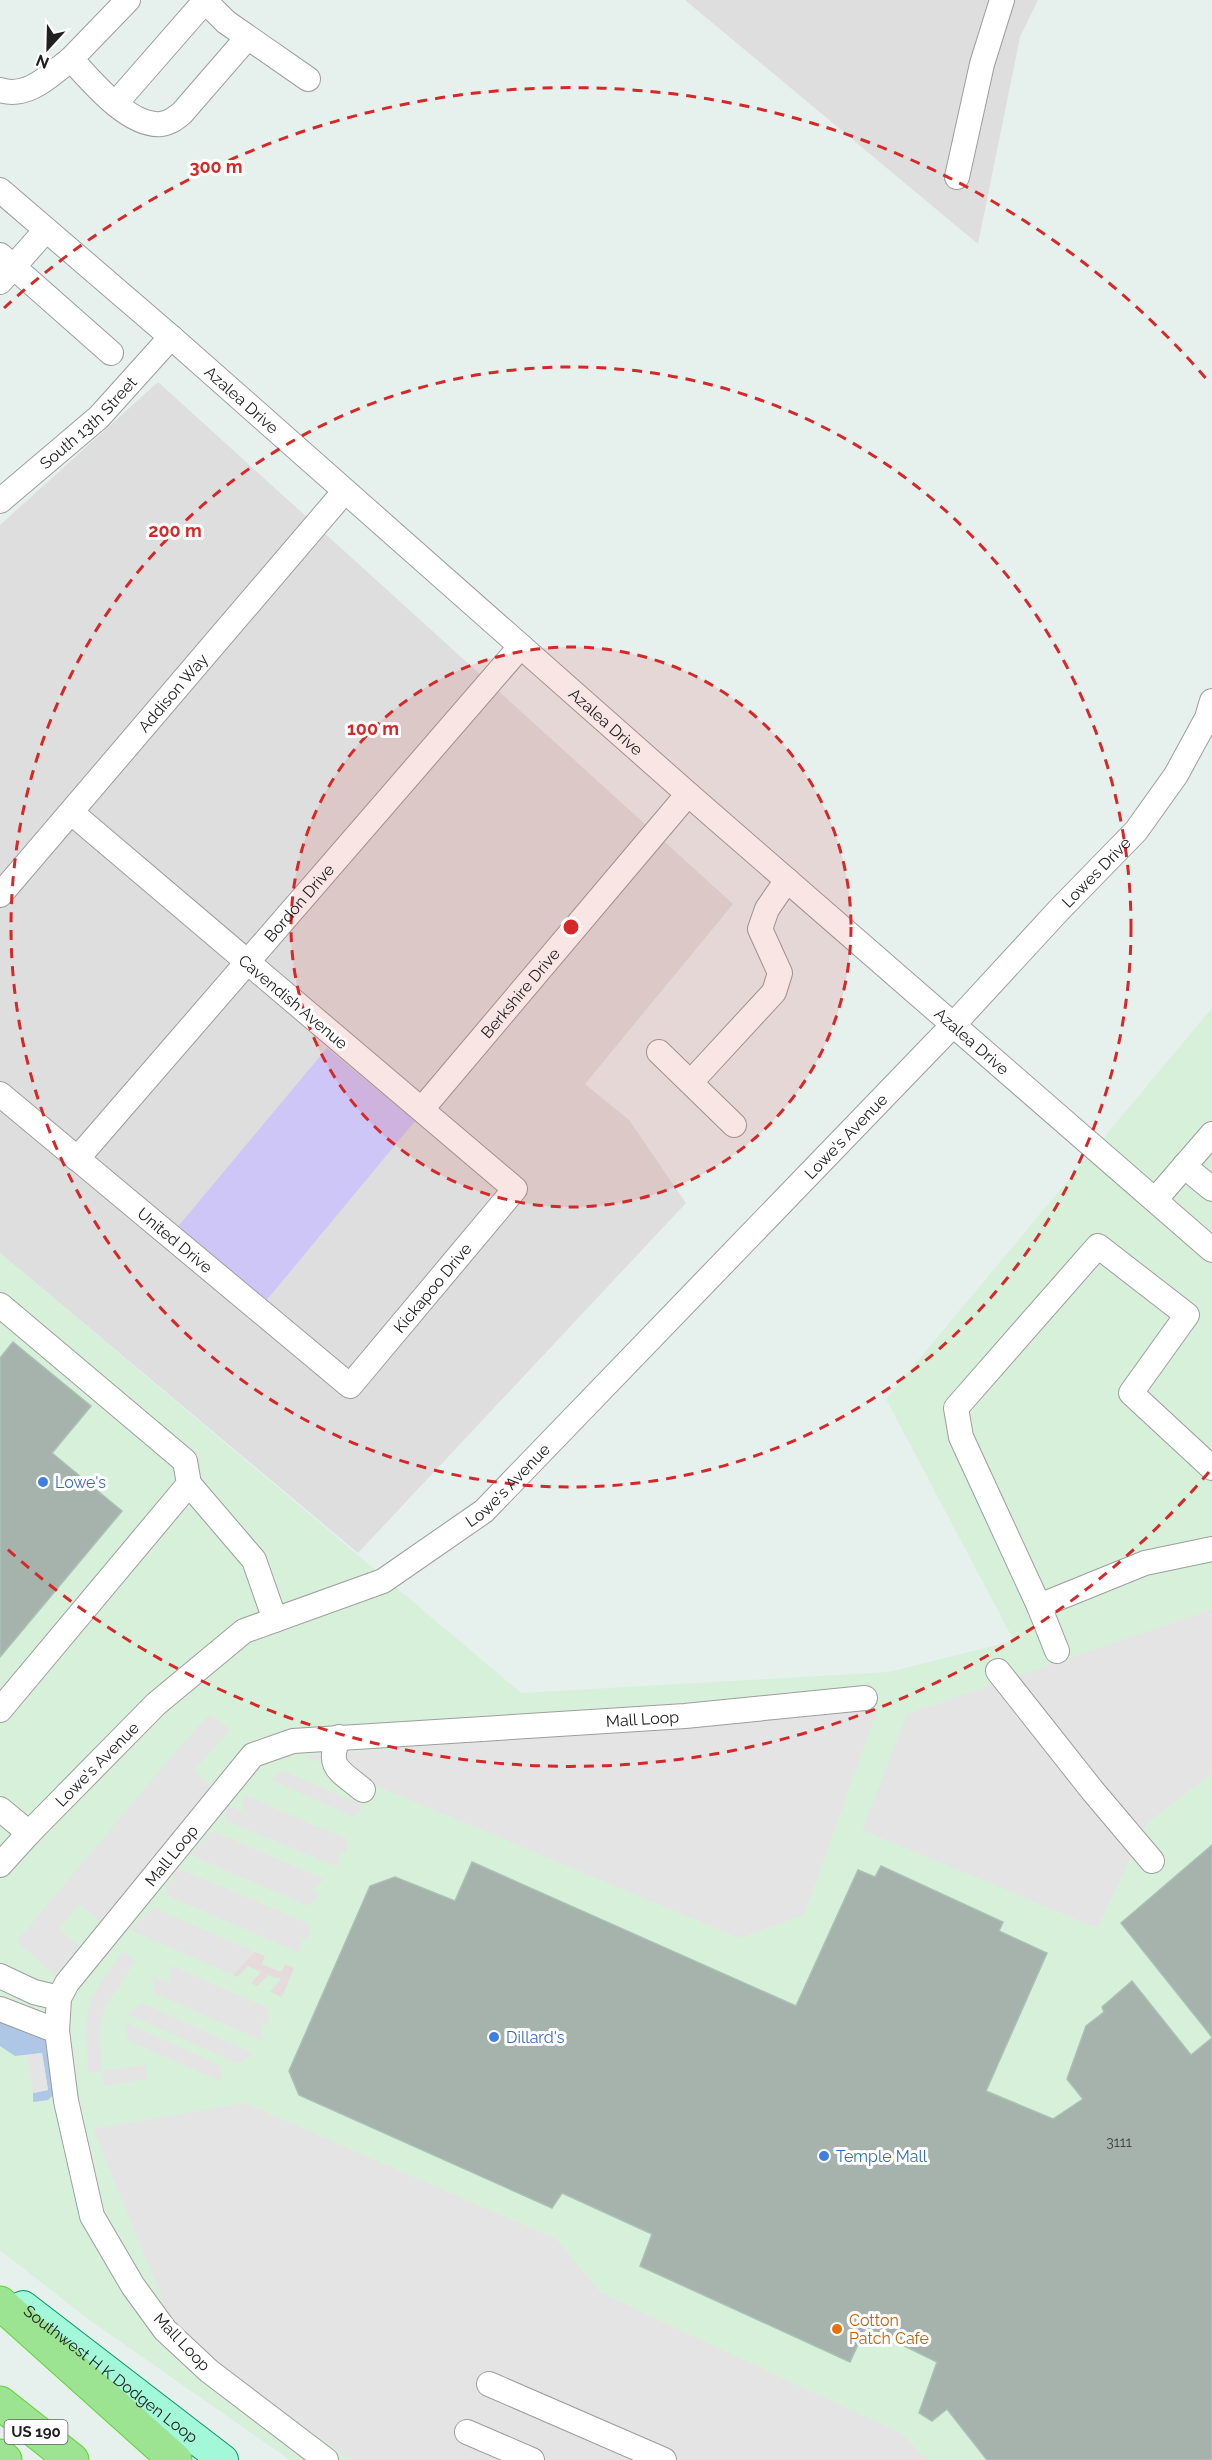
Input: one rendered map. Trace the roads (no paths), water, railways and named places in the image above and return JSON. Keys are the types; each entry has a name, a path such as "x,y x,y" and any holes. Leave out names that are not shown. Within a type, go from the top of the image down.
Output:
{"highway":[{"path":"0,2303 175,2460"},
{"name":"US 190","path":"0,2403 72,2460"},
{"name":"US 190","path":"0,2456 5,2460"}],"main road":[{"name":"Southwest H K Dodgen Loop","path":"0,2288 223,2460"}],"street":[{"path":"0,90 18,92 32,88 71,59 128,0"},
{"path":"116,103 204,0 226,22 247,38 308,79"},
{"path":"957,177 981,64 1002,0"},
{"path":"71,59 93,84 134,118 146,123 162,124 172,121 183,113 247,38"},
{"name":"Azalea Drive","path":"0,189 688,794 1212,1250"},
{"path":"46,230 4,268 111,353"},
{"name":"South 13th Street","path":"0,501 99,417 171,337"},
{"name":"Addison Way","path":"0,895 344,492"},
{"name":"Bordon Drive","path":"76,1159 521,646"},
{"name":"Lowes Drive","path":"954,1024 1059,910 1136,831 1176,775 1207,718 1212,701"},
{"name":"Berkshire Drive","path":"422,1109 688,794"},
{"name":"Cavendish Avenue","path":"72,813 515,1189"},
{"path":"691,1082 774,992 780,972 760,929 767,909 787,880"},
{"name":"Lowe's Avenue","path":"0,1865 28,1833 156,1704 244,1631 383,1581 484,1511 954,1024"},
{"path":"659,1052 734,1125"},
{"name":"United Drive","path":"0,1094 350,1386"},
{"path":"1155,1200 1212,1134"},
{"path":"1184,1166 1212,1189"},
{"name":"Kickapoo Drive","path":"350,1386 515,1189"},
{"path":"1057,1651 1039,1606 961,1437 956,1408 1098,1246 1187,1315 1131,1393 1212,1468"},
{"path":"0,1305 185,1461 189,1484 254,1560 275,1620"},
{"path":"0,1710 189,1484"},
{"path":"1039,1606 1145,1563 1212,1549"},
{"path":"998,1671 1092,1790 1152,1861"},
{"name":"Mall Loop","path":"326,2460 209,2371 165,2330 128,2278 92,2216 66,2101 57,2031 59,1998 67,1983 254,1755 293,1741 685,1716 865,1698"},
{"path":"339,1737 332,1758 335,1766 363,1790"},
{"path":"0,1809 28,1833"},
{"path":"0,1976 34,1992 59,1998"},
{"path":"0,2008 57,2031"},
{"path":"489,2384 664,2460"},
{"path":"467,2432 532,2460"}],"place":[{"name":"Lowe's","path":"43,1482"},
{"name":"Dillard's","path":"494,2037"},
{"name":"Temple Mall","path":"824,2156"},
{"name":"Cotton Patch Cafe","path":"837,2329"}]}
